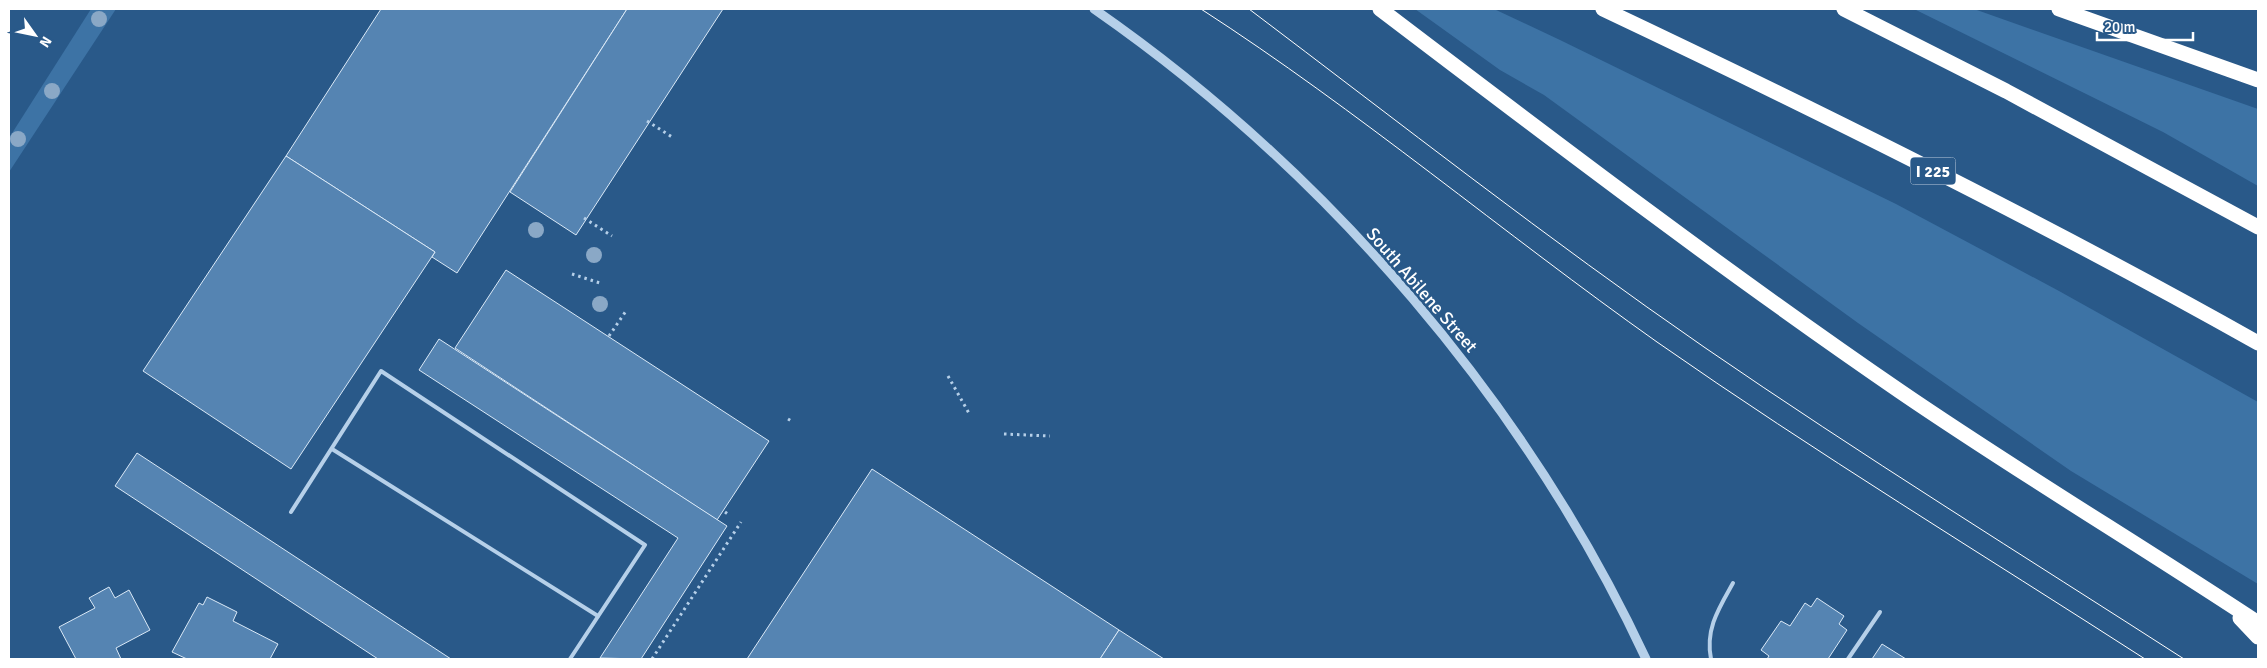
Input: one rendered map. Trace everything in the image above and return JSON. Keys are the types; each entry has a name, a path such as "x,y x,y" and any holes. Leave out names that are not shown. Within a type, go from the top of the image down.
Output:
{"highway":[{"path":"1380,9 1591,169 1902,393 2032,479 2220,597 2258,623"},
{"name":"I 225","path":"1603,9 1738,72 2024,217 2258,343"},
{"path":"1844,9 2006,91 2258,227"},
{"path":"2059,9 2258,80"},
{"path":"2220,597 2258,637"}],"street":[{"name":"South Abilene Street","path":"1094,9 1183,75 1268,149 1373,256 1420,310 1504,417 1548,482 1588,547 1646,659"}],"lane":[{"path":"291,512 382,371 645,545 570,659"},
{"path":"332,449 598,616"},
{"path":"1711,659 1709,635 1712,623 1734,583"},
{"path":"1848,659 1880,612"}],"path":[{"path":"647,121 672,137"},
{"path":"584,218 612,236"},
{"path":"572,274 600,283"},
{"path":"609,336 626,311"},
{"path":"948,376 970,415"},
{"path":"788,418 793,422"},
{"path":"1004,434 1050,436"},
{"path":"725,512 730,515"},
{"path":"652,659 741,522"}],"shaded area":[{"path":"91,9 116,9 9,172 9,138"},
{"path":"1415,9 1494,9 1896,204 2059,291 2258,402 2258,584 2071,471 1858,323 1544,95 1500,70"},
{"path":"1914,9 1974,9 2258,109 2258,186 2163,132"}],"building":[{"path":"381,9 627,9 457,273 432,257 435,252 286,156"},
{"path":"627,9 723,9 576,235 510,192"},
{"path":"286,156 435,252 291,469 143,371"},
{"path":"506,270 769,441 717,520 455,348"},
{"path":"439,339 727,526 641,659 600,658 678,538 419,370"},
{"path":"137,453 451,659 378,659 115,486"},
{"path":"872,469 1119,630 1100,659 747,659"},
{"path":"109,587 115,598 129,590 150,630 116,648 121,659 76,659 59,627 95,608 89,598"},
{"path":"207,597 237,612 233,621 278,644 270,659 187,659 172,652 199,603 203,605"},
{"path":"1817,598 1844,616 1839,624 1847,630 1828,659 1767,659 1769,656 1761,650 1781,621 1790,626 1805,603 1811,607"},
{"path":"1119,630 1164,659 1100,659"},
{"path":"1882,644 1906,659 1872,659"}],"tram line":[{"path":"1201,9 1260,48 1374,130 1657,342 1838,463 2145,659"},
{"path":"1249,9 1532,223 1704,347 1883,466 2184,659"}]}
